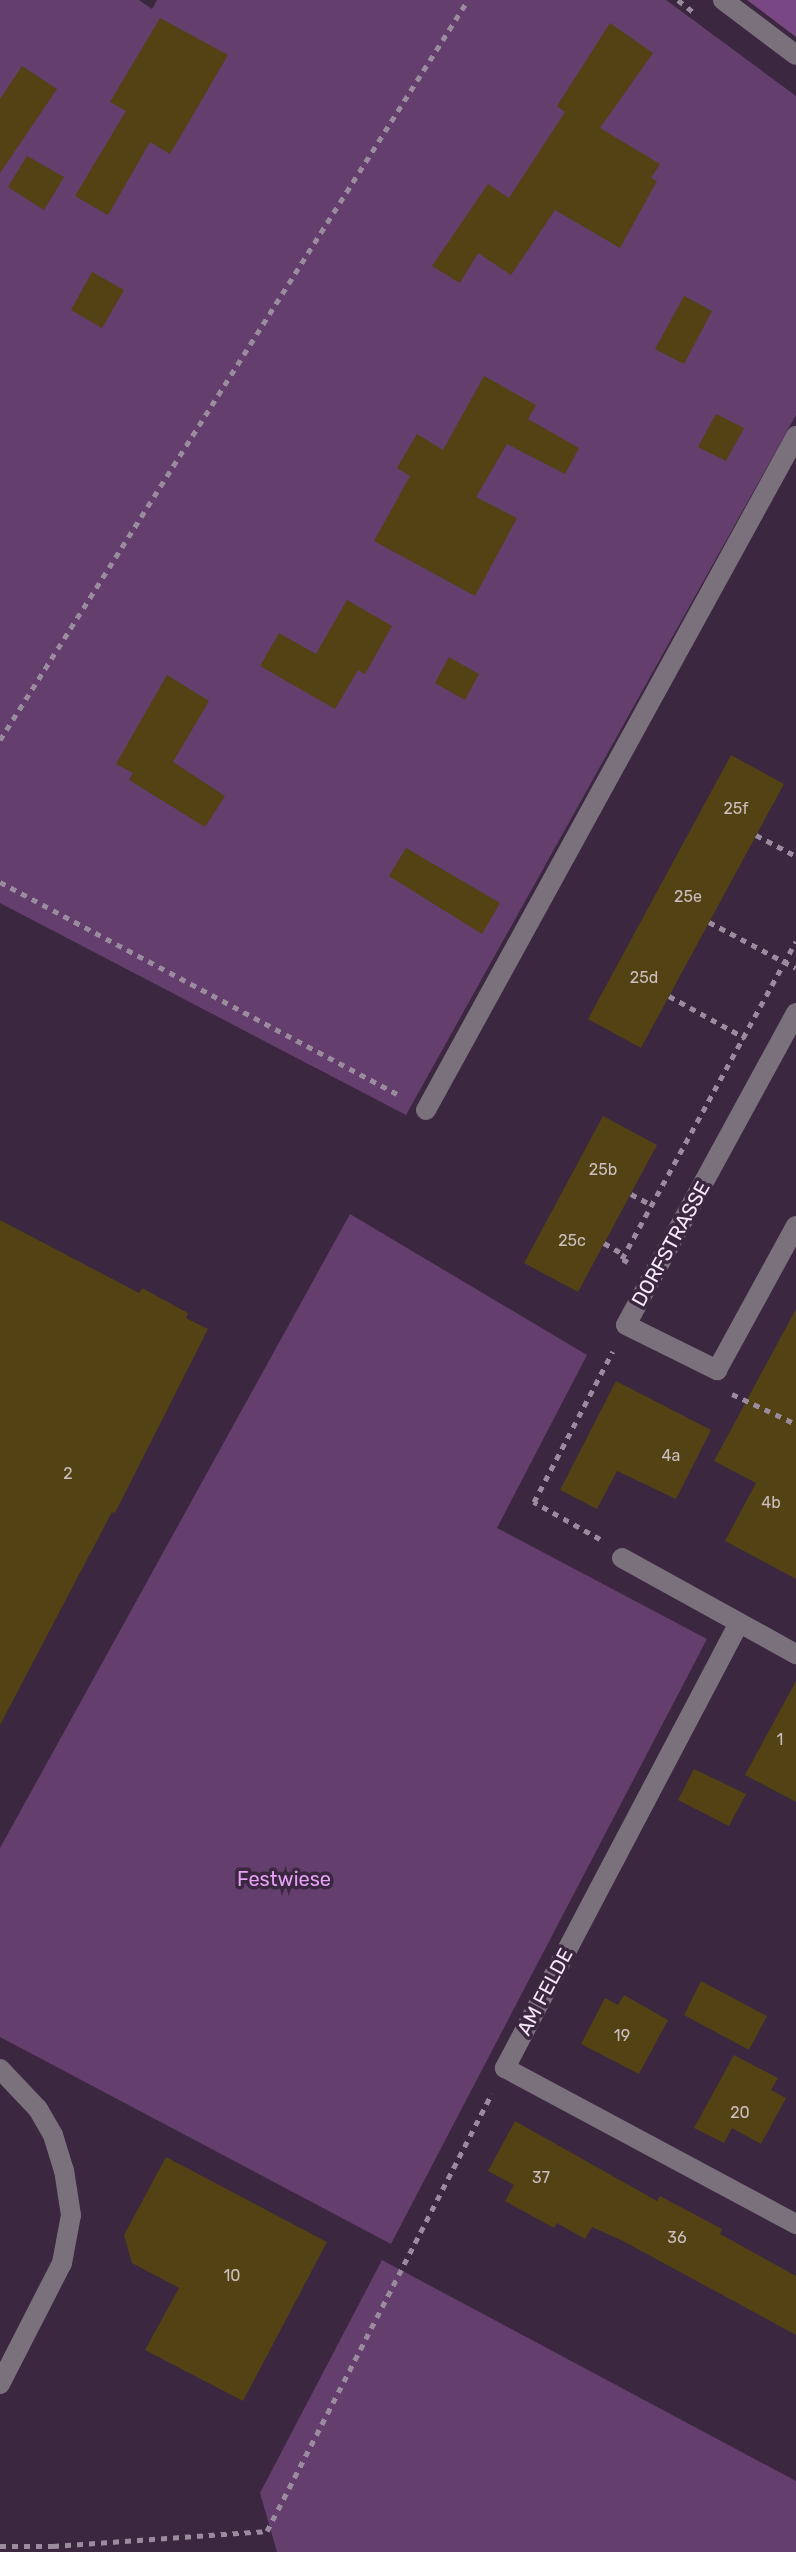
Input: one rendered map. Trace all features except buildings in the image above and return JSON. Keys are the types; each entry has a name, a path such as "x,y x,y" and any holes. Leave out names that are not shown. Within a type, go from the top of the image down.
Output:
{"street":[{"path":"723,0 796,55"},
{"path":"426,1110 796,436"},
{"name":"DORFSTRASSE","path":"717,1370 626,1325 796,1013"},
{"path":"717,1370 796,1226"},
{"path":"622,1558 796,1654"},
{"name":"AM FELDE","path":"505,2068 739,1623"},
{"path":"505,2068 796,2224"},
{"path":"0,2069 38,2109 53,2135 64,2170 71,2215 62,2263 0,2384"}],"path":[{"path":"0,740 468,0"},
{"path":"756,835 796,856"},
{"path":"0,882 426,1110"},
{"path":"709,922 796,968"},
{"path":"669,996 774,1054"},
{"path":"631,1194 652,1205"},
{"path":"604,1243 625,1255"},
{"path":"622,1558 610,1545 534,1502 626,1325"},
{"path":"717,1370 716,1387 796,1424"},
{"path":"0,2546 53,2546 267,2531 505,2068"}],"green space":[{"path":"0,0 139,0 152,9 157,0 666,0 796,96 796,415 406,1115 0,903"},
{"name":"Festwiese","path":"350,1214 587,1355 497,1528 707,1639 391,2244 0,2037 0,1848"},
{"path":"382,2260 796,2481 796,2552 277,2552 260,2493"}],"shaded area":[{"path":"747,0 796,0 796,37"}]}
